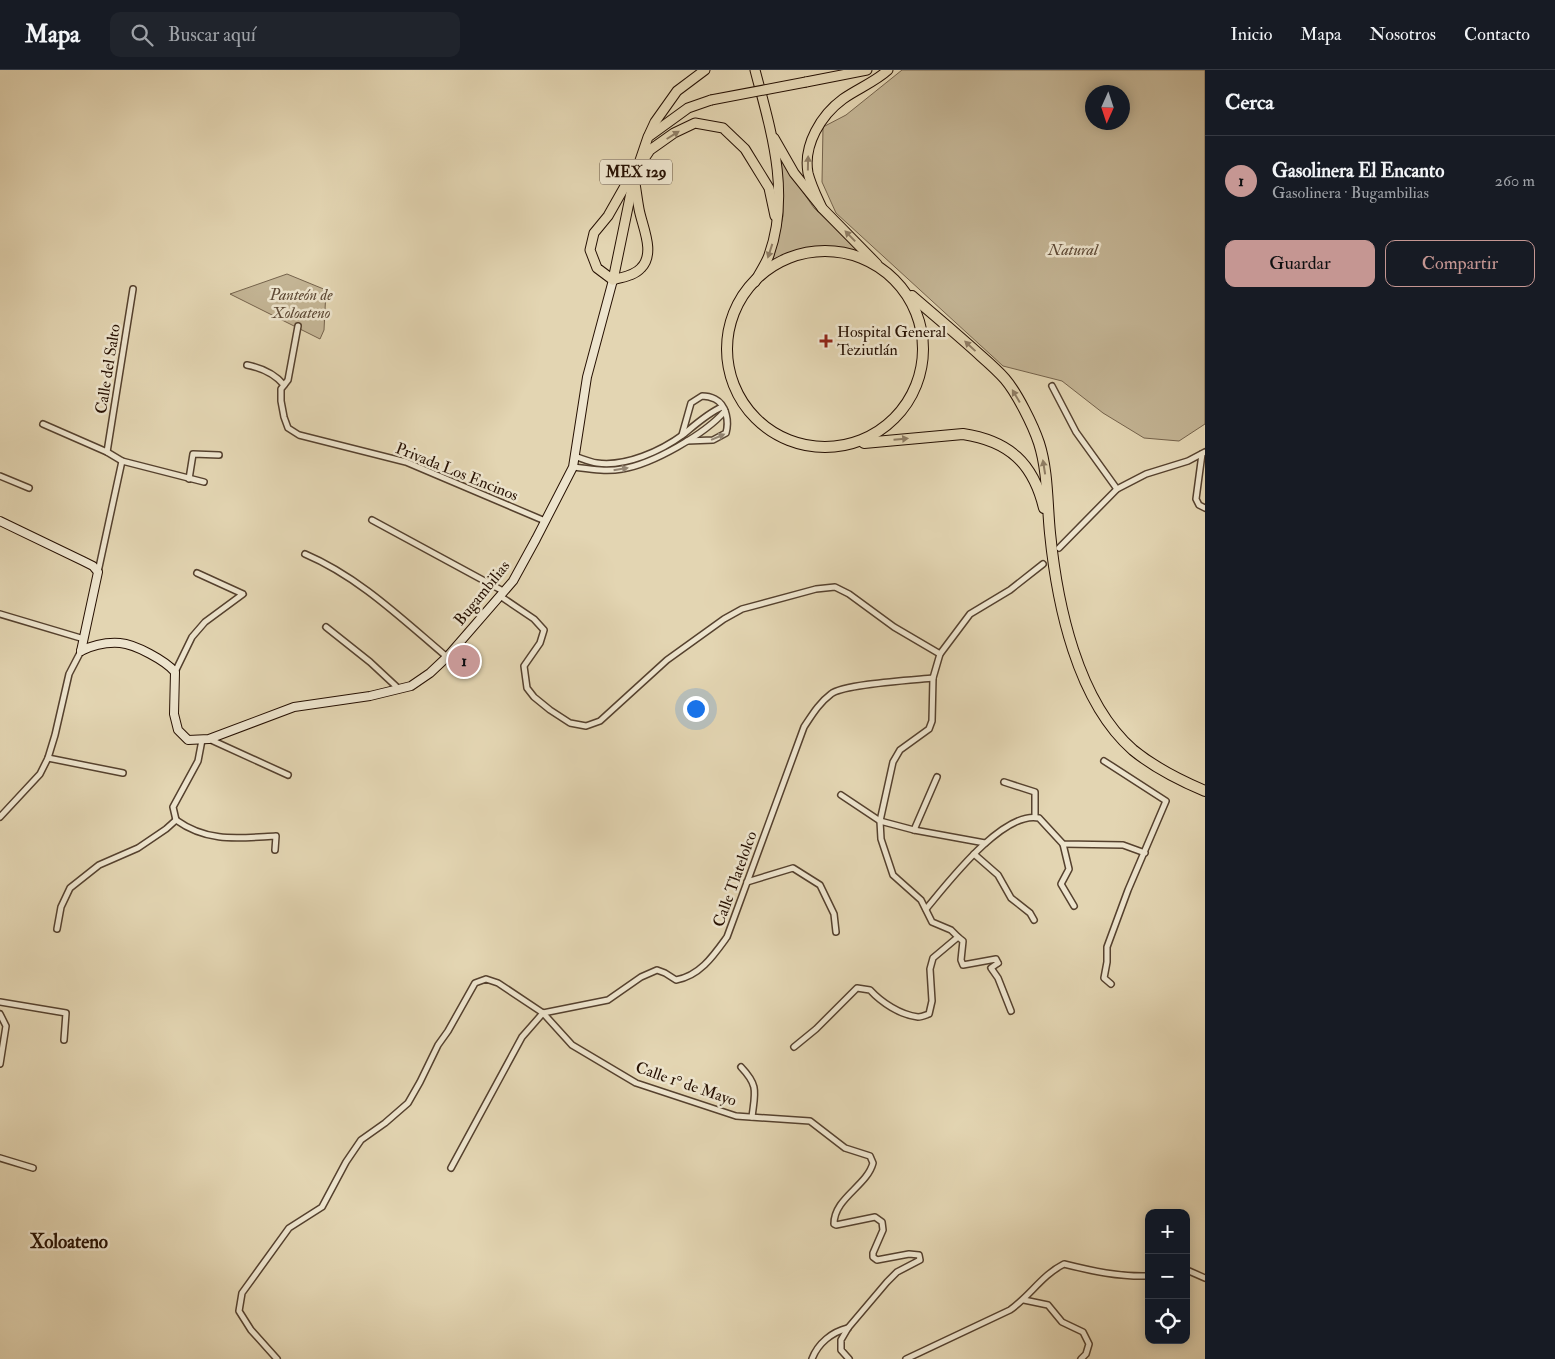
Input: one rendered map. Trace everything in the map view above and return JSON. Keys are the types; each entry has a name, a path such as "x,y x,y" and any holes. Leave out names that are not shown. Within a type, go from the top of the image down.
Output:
{"highway":[{"path":"1050,533 1042,499 1030,472 1016,455 1006,447 979,436 963,434 827,448 791,441 767,428 747,408 735,388 728,366 728,337 734,314 745,293 766,271 786,260 811,253 836,252 852,255 877,264 1006,380 1026,414 1039,443 1062,613 1072,647 1096,705 1113,730 1134,750 1169,776 1205,791"},
{"path":"852,444 869,438 880,431 907,401 919,375 922,344 918,320 909,294"}],"main road":[{"path":"648,138 655,122 677,91 705,70"},
{"path":"755,70 772,134 780,197 777,226 768,256 755,282"},
{"name":"MEX 129","path":"613,280 634,178 648,138 688,108 711,100 866,70"},
{"path":"822,208 810,182 808,171 808,157 812,139 822,119 831,109 888,70"},
{"path":"638,167 650,150 674,133 695,123 724,128 745,149 769,188 777,226"},
{"path":"772,134 794,173 822,208 877,264"},
{"path":"634,178 639,209 648,241 648,253 642,268 631,275 613,280 597,268 590,250 594,233 608,216 629,180 634,178"},
{"name":"Bugambilias","path":"175,672 174,714 178,730 188,740 206,739 294,707 370,696 411,686 430,673 447,657 513,580 546,521 572,467 586,377 613,280"},
{"path":"0,522 84,561 93,566 98,572 82,651 101,644 122,643 152,654 170,666 175,672"}],"street":[{"name":"Calle del Salto","path":"107,452 133,289"},
{"path":"247,365 264,369 279,379 284,385 288,380 298,326"},
{"name":"Privada Los Encinos","path":"284,385 281,390 284,417 288,428 299,435 406,462 546,521"},
{"path":"1052,386 1076,432 1117,489"},
{"path":"682,436 691,403 702,396 716,399 724,409 729,424 726,433 713,440 686,442"},
{"path":"574,456 596,463 620,462 641,456 682,436 714,410 724,409"},
{"path":"572,467 596,470 622,470 644,463 686,442 720,416 724,409"},
{"path":"43,424 107,452 122,461 204,482"},
{"path":"189,479 192,454 219,455"},
{"path":"1059,548 1117,489 1146,474 1188,462 1204,454"},
{"path":"1204,454 1196,499 1199,505 1205,508"},
{"path":"98,572 122,461"},
{"path":"0,476 29,488"},
{"path":"372,520 502,593 534,619 544,630 540,643 524,666 527,688 534,697 570,723 586,726 600,722 667,660 724,618 742,609 816,589 835,588 849,594 894,627 940,654"},
{"path":"305,554 325,562 361,585 447,657"},
{"path":"1011,1011 998,978 990,968 998,963 996,960 963,965 961,960 963,941 950,930 932,922 921,900 893,875 881,839 880,821 893,762 900,750 929,730 932,721 933,678 940,654 970,614 1010,590 1043,564"},
{"path":"175,672 192,637 205,622 244,594 197,573"},
{"path":"0,614 84,639"},
{"path":"326,627 400,689"},
{"path":"0,818 40,774 48,758 69,674 82,651"},
{"name":"Calle Tlatelolco","path":"543,1013 608,1000 641,977 657,970 676,980 686,978 708,962 727,937 804,727 820,704 832,692 933,678"},
{"path":"275,850 276,836 230,839 204,835 188,829 176,820 173,807 198,761 206,739 288,775"},
{"path":"48,758 122,773"},
{"path":"1104,761 1166,801 1128,890 1107,947 1104,978 1111,984"},
{"path":"914,830 936,778"},
{"path":"1004,782 1035,792 1035,817"},
{"path":"841,795 880,821 914,830 985,844"},
{"path":"926,909 959,868 985,844 1018,820 1035,817 1039,818 1063,844 1069,869 1061,884 1074,906"},
{"path":"57,929 61,907 70,888 99,865 138,848 176,820"},
{"path":"1063,844 1123,845 1145,853"},
{"path":"974,854 998,875 1011,898 1030,913 1034,920"},
{"path":"747,882 793,868 820,885 834,914 836,932"},
{"path":"794,1047 816,1029 857,988 870,990 878,999 901,1012 919,1017 930,1014 932,1000 930,968 933,958 958,937"},
{"path":"277,1359 251,1330 240,1311 242,1293 289,1228 322,1207 346,1162 361,1140 408,1104 438,1045 475,983 486,979 498,983 543,1013 522,1037 451,1168"},
{"path":"0,1002 66,1013 64,1040"},
{"name":"Calle 1° de Mayo","path":"543,1013 572,1045 636,1083 736,1116 810,1121 845,1148 870,1156 873,1163 871,1171 838,1208 834,1216 834,1224 875,1217 882,1222 883,1230 873,1257 877,1260 909,1254 919,1255 920,1260 897,1272 848,1328"},
{"path":"0,1014 6,1026 0,1064"},
{"path":"741,1067 750,1077 756,1088 752,1117"},
{"path":"0,1158 33,1168"},
{"path":"906,1359 1010,1310 1024,1300 1051,1271 1064,1264 1105,1274 1145,1276"},
{"path":"1190,1271 1205,1278"},
{"path":"1024,1300 1048,1305 1062,1322 1083,1332 1089,1344 1086,1354 1081,1359"},
{"path":"812,1359 823,1341 837,1330 848,1328"},
{"path":"848,1328 841,1340 841,1350 849,1359"}],"green space":[{"name":"Natural","path":"902,70 1205,70 1205,424 1179,441 1144,438 1103,413 1062,381 1003,366 836,213 822,182 823,127 846,115"},
{"path":"781,160 814,208 859,252 825,249 790,256 772,264 783,216"},
{"name":"Panteón de Xoloateno","path":"287,274 326,290 324,330 320,339 230,294"}],"place":[{"name":"Hospital General Teziutlán","path":"826,341"},
{"name":"Gasolinera El Encanto","path":"464,661"}],"district":[{"name":"Xoloateno","path":"69,1242"}]}
